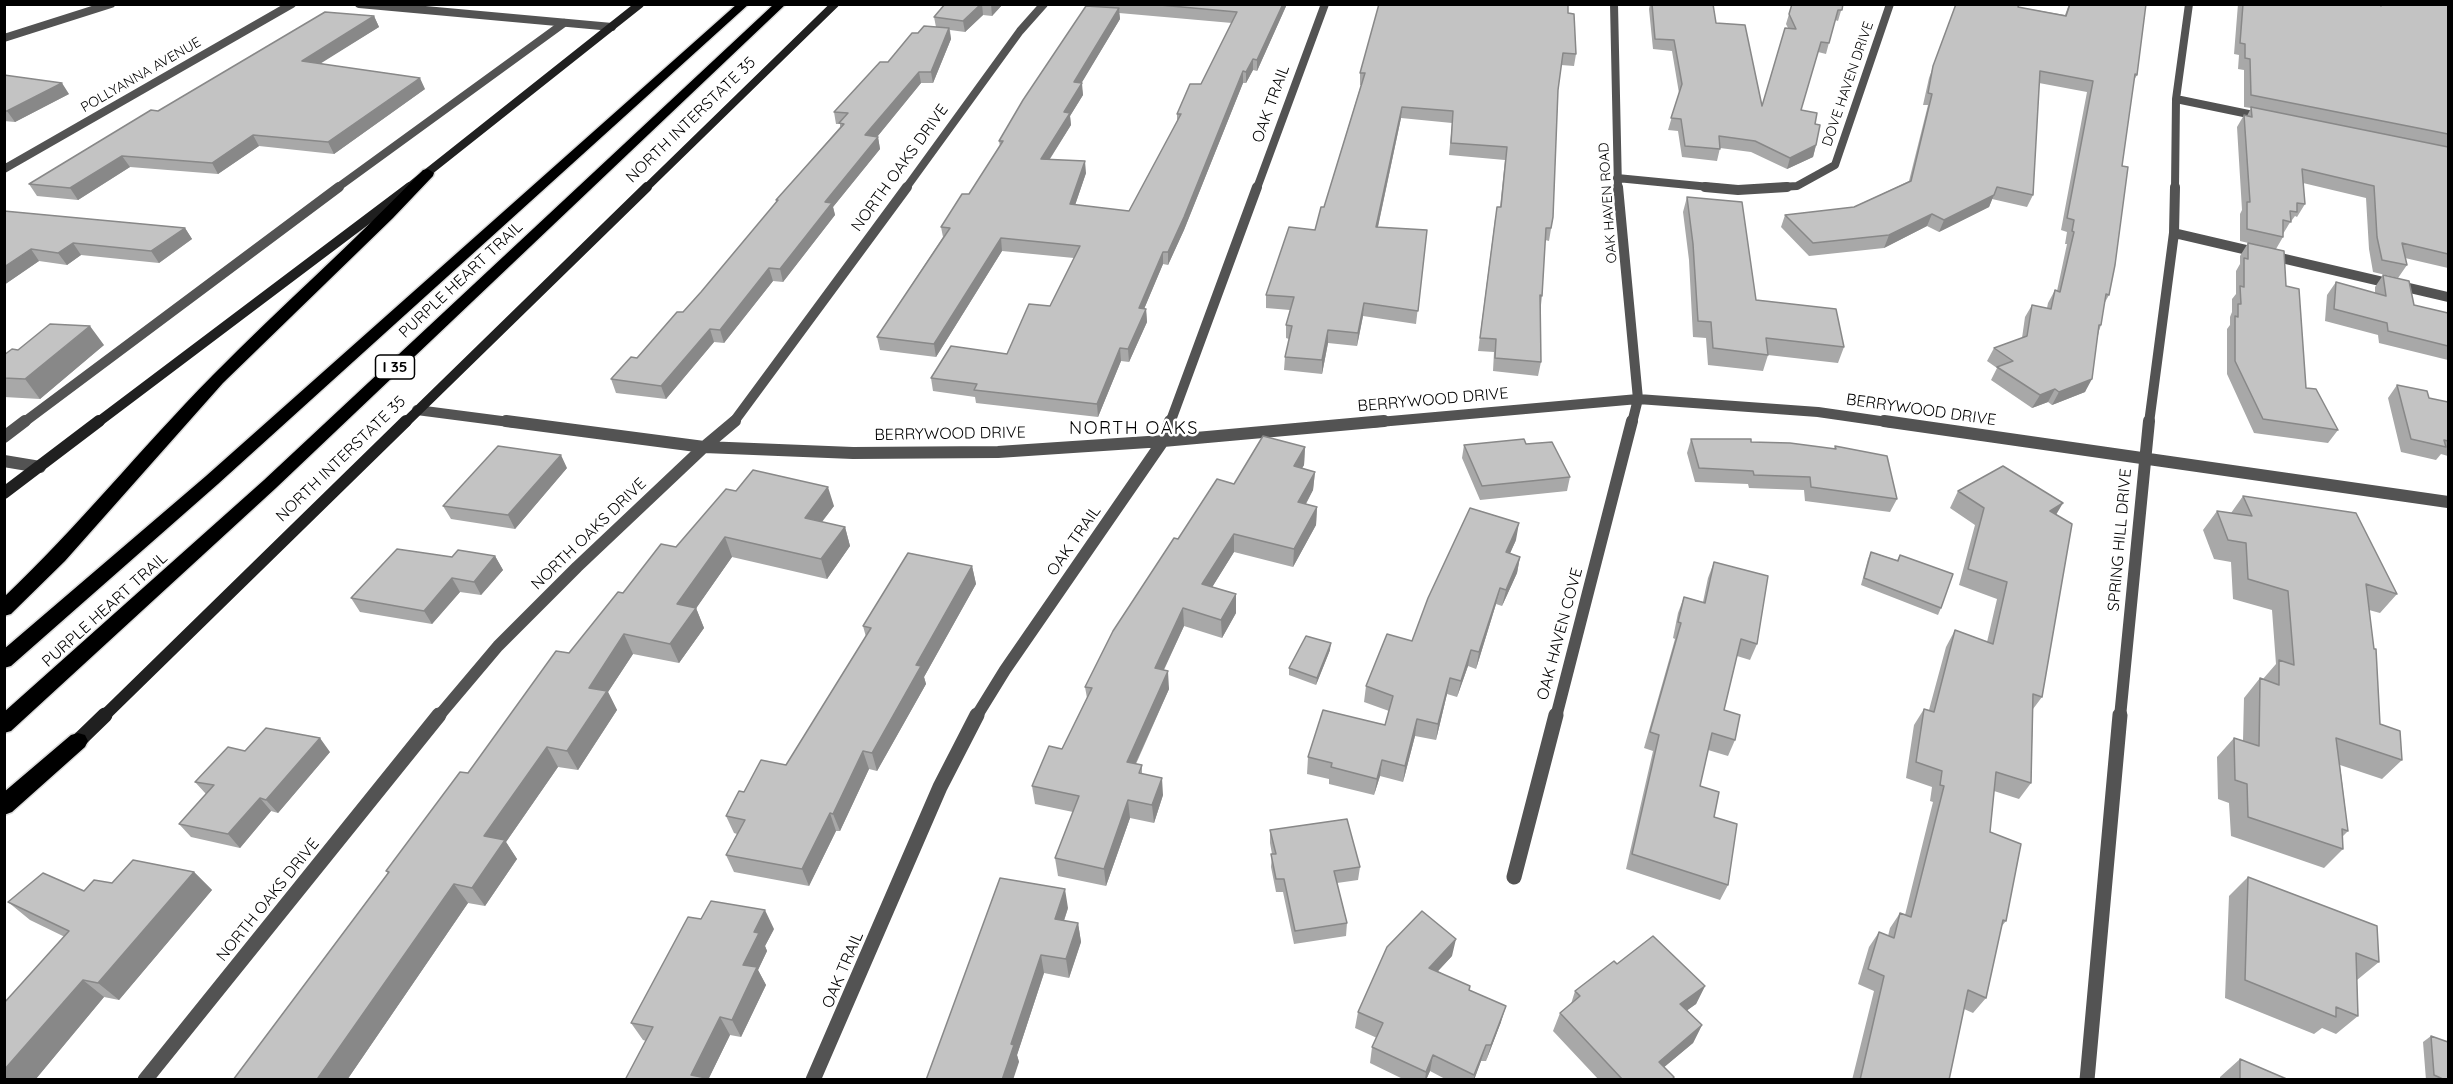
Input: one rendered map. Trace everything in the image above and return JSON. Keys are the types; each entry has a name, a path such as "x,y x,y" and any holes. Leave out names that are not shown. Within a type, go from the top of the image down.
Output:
{"highway":[{"name":"PURPLE HEART TRAIL","path":"4,661 221,472 744,4"},
{"name":"PURPLE HEART TRAIL","path":"4,725 270,484 781,4"},
{"path":"4,609 59,556 217,380 388,215 428,173"},
{"path":"4,806 78,741"}],"main road":[{"path":"4,493 428,173 640,4"},
{"name":"NORTH INTERSTATE 35","path":"4,815 835,4"}],"street":[{"path":"4,38 111,4"},
{"name":"POLLYANNA AVENUE","path":"4,169 292,4"},
{"path":"359,4 612,27"},
{"name":"NORTH OAKS DRIVE","path":"145,1080 416,742 498,646 577,567 738,419 1020,31 1044,4"},
{"name":"OAK TRAIL","path":"813,1080 940,787 970,727 1005,670 1163,441 1325,4"},
{"name":"OAK HAVEN ROAD","path":"1614,4 1617,178 1638,399"},
{"name":"DOVE HAVEN DRIVE","path":"1617,178 1738,190 1797,186 1835,165 1890,4"},
{"name":"SPRING HILL DRIVE","path":"2086,1080 2144,458 2174,233 2176,99 2189,4"},
{"path":"4,437 300,215 564,23"},
{"path":"2176,99 2267,117"},
{"path":"2174,233 2448,297"},
{"name":"BERRYWOOD DRIVE","path":"417,410 705,447 853,453 975,452 1163,441 1638,399 1818,412 2448,502"},
{"name":"OAK HAVEN COVE","path":"1514,877 1638,399"},
{"path":"4,461 40,467"}],"building":[{"path":"945,4 981,4 963,21 934,17"},
{"path":"1149,4 1283,4 1257,60 1253,59 1246,72 1243,71 1184,217 1168,252 1163,252 1139,308 1146,309 1128,349 1120,348 1097,404 974,390 977,384 931,378 951,346 1007,354 1029,304 1050,306 1080,246 1001,238 934,344 877,337 950,228 941,227 962,194 969,194 1003,141 999,141 1023,100 1086,6 1119,8 1074,82 1082,83 1064,112 1070,113 1041,159 1085,161 1070,204 1129,211 1181,114 1177,114 1190,84 1201,84 1237,12"},
{"path":"1379,4 1568,4 1568,13 1574,14 1576,54 1563,53 1558,90 1553,217 1551,228 1546,228 1542,296 1540,295 1541,362 1495,358 1496,339 1480,338 1497,207 1501,207 1507,147 1451,143 1453,111 1402,107 1376,227 1427,230 1418,311 1364,303 1358,333 1328,330 1322,360 1285,357 1292,326 1286,325 1294,297 1266,295 1289,227 1315,230 1321,207 1324,207 1365,73 1360,73"},
{"path":"1652,4 1713,4 1716,23 1745,25 1762,106 1785,28 1796,29 1789,14 1792,4 1843,4 1842,10 1838,10 1829,43 1821,42 1801,110 1817,113 1815,124 1820,125 1816,145 1790,158 1755,141 1719,136 1720,149 1685,146 1681,119 1671,118 1682,84 1674,40 1655,39"},
{"path":"1956,4 2019,4 2018,7 2066,16 2070,4 2146,4 2122,166 2128,167 2115,265 2109,295 2106,294 2101,325 2099,325 2092,379 2059,392 2055,389 2040,395 1997,367 2013,361 1994,348 2027,336 2032,305 2051,309 2055,290 2060,292 2074,232 2072,231 2074,220 2067,218 2093,81 2040,71 2033,195 1997,187 1994,195 1944,220 1932,214 1889,235 1813,243 1785,215 1854,207 1911,181 1932,94 1928,93 1933,66"},
{"path":"2243,4 2379,4 2381,6 2381,4 2448,4 2448,134 2251,95 2250,59 2245,58 2245,44 2240,43"},
{"path":"325,12 374,16 302,61 420,78 328,142 253,135 212,163 122,156 70,188 29,184 151,110 158,111"},
{"path":"924,26 949,28 931,72 919,72 865,135 878,137 825,202 832,203 780,269 769,268 720,330 710,329 661,386 611,379 631,357 637,358 677,312 683,312 778,200 776,200 844,124 839,123 848,113 834,112 880,62 888,62 912,33 918,33"},
{"path":"4,75 62,83 4,111"},
{"path":"2251,107 2448,147 2448,254 2402,243 2407,265 2382,260 2377,237 2374,186 2302,169 2305,204 2297,203 2297,212 2290,211 2291,222 2283,220 2283,237 2247,229 2247,202 2250,202 2244,115 2252,117"},
{"path":"1687,197 1742,202 1756,300 1836,309 1844,347 1766,338 1768,355 1713,348 1711,322 1698,321 1693,244"},
{"path":"4,211 185,228 151,251 73,243 58,253 31,249 4,267"},
{"path":"2248,243 2284,251 2286,286 2299,289 2306,388 2316,389 2338,430 2263,419 2235,361 2235,316 2238,317 2238,304 2241,304 2240,286 2244,287 2244,258 2248,259"},
{"path":"2383,275 2409,281 2414,305 2448,313 2448,346 2388,331 2387,323 2334,309 2336,282 2386,296"},
{"path":"50,324 90,326 25,379 4,378 4,355 12,349 18,350"},
{"path":"2397,385 2427,391 2429,398 2448,402 2448,441 2444,440 2446,447 2411,439"},
{"path":"1263,436 1305,447 1294,466 1315,472 1298,502 1317,507 1294,549 1234,534 1202,584 1236,594 1221,620 1183,608 1155,668 1168,671 1127,762 1142,765 1139,773 1162,778 1152,805 1128,800 1104,869 1055,858 1079,796 1032,786 1049,746 1062,749 1092,688 1085,687 1113,631 1174,538 1178,539 1217,479 1234,484"},
{"path":"1524,439 1526,444 1552,442 1570,477 1482,486 1464,445"},
{"path":"1691,439 1751,439 1751,442 1790,443 1836,449 1835,446 1887,456 1897,499 1811,487 1810,477 1754,475 1753,471 1699,468"},
{"path":"498,446 561,455 508,515 443,506"},
{"path":"2003,466 2063,503 2050,511 2072,524 2042,697 2033,694 2031,783 1996,772 1990,832 2021,844 2006,921 2003,920 1986,998 1968,990 1949,1080 1860,1080 1884,976 1868,969 1879,932 1894,938 1900,913 1911,917 1944,786 1940,785 1942,771 1916,762 1924,709 1934,712 1955,630 1993,644 2007,582 1968,569 1984,508 1958,491"},
{"path":"753,470 828,487 805,518 845,527 821,559 725,537 677,604 696,608 670,644 624,634 589,688 607,691 567,751 547,747 484,836 505,840 472,888 454,884 318,1078 327,1080 233,1080 389,872 386,871 460,772 468,773 556,651 569,653 618,592 623,593 661,544 676,547 726,489 736,491"},
{"path":"2243,496 2356,513 2397,594 2366,584 2374,649 2376,649 2380,724 2400,731 2402,760 2336,738 2348,831 2342,829 2343,849 2248,817 2247,784 2235,780 2234,738 2259,746 2260,678 2279,685 2279,660 2294,665 2288,591 2248,579 2246,543 2228,540 2217,511 2252,516"},
{"path":"1470,508 1519,523 1506,552 1520,557 1506,590 1500,588 1479,652 1471,650 1461,681 1450,678 1438,724 1417,719 1405,766 1382,760 1377,779 1331,767 1332,763 1308,757 1323,710 1385,725 1393,696 1366,686 1387,634 1412,641 1428,598"},
{"path":"397,549 452,557 458,550 495,556 474,582 452,578 424,611 351,598"},
{"path":"1871,552 1898,561 1900,555 1953,574 1941,608 1864,578"},
{"path":"908,553 972,566 916,665 921,666 872,753 863,751 833,814 830,813 802,869 726,855 745,820 726,816 739,791 744,792 761,760 786,765 871,628 863,626"},
{"path":"1714,562 1768,576 1757,644 1741,639 1724,710 1740,715 1735,740 1712,733 1700,786 1719,792 1714,817 1737,824 1728,885 1632,854 1659,735 1650,732 1681,623 1678,622 1684,597 1705,603"},
{"path":"1306,636 1331,643 1317,678 1289,668"},
{"path":"266,728 320,738 266,800 260,798 228,834 179,824 214,785 195,782 228,747 245,751"},
{"path":"1347,819 1360,867 1334,871 1347,923 1295,931 1284,879 1276,879 1271,854 1276,854 1270,830"},
{"path":"133,860 194,872 98,983 83,980 4,1070 4,1003 69,931 8,902 43,873 84,891 94,880 112,883"},
{"path":"2248,877 2377,926 2379,962 2356,953 2358,1016 2336,1007 2336,1017 2245,980"},
{"path":"1000,878 1065,889 1055,919 1078,923 1066,959 1041,955 1011,1044 1014,1045 1002,1080 926,1080"},
{"path":"711,901 765,910 754,932 759,933 743,965 757,967 732,1020 720,1017 691,1075 706,1078 705,1080 625,1080 653,1027 631,1023 688,917 701,919"},
{"path":"1422,911 1456,939 1429,968 1470,986 1469,990 1506,1006 1491,1045 1486,1045 1474,1075 1433,1055 1426,1072 1372,1047 1383,1023 1358,1012 1387,947"},
{"path":"1653,936 1705,986 1680,1004 1702,1025 1659,1062 1674,1077 1672,1080 1623,1080 1560,1013 1580,996 1575,991 1614,961 1617,964"},
{"path":"2431,1036 2448,1042 2448,1080 2434,1075"},
{"path":"2240,1059 2289,1080 2240,1080"}],"district":[{"name":"NORTH OAKS","path":"1134,429"}]}
